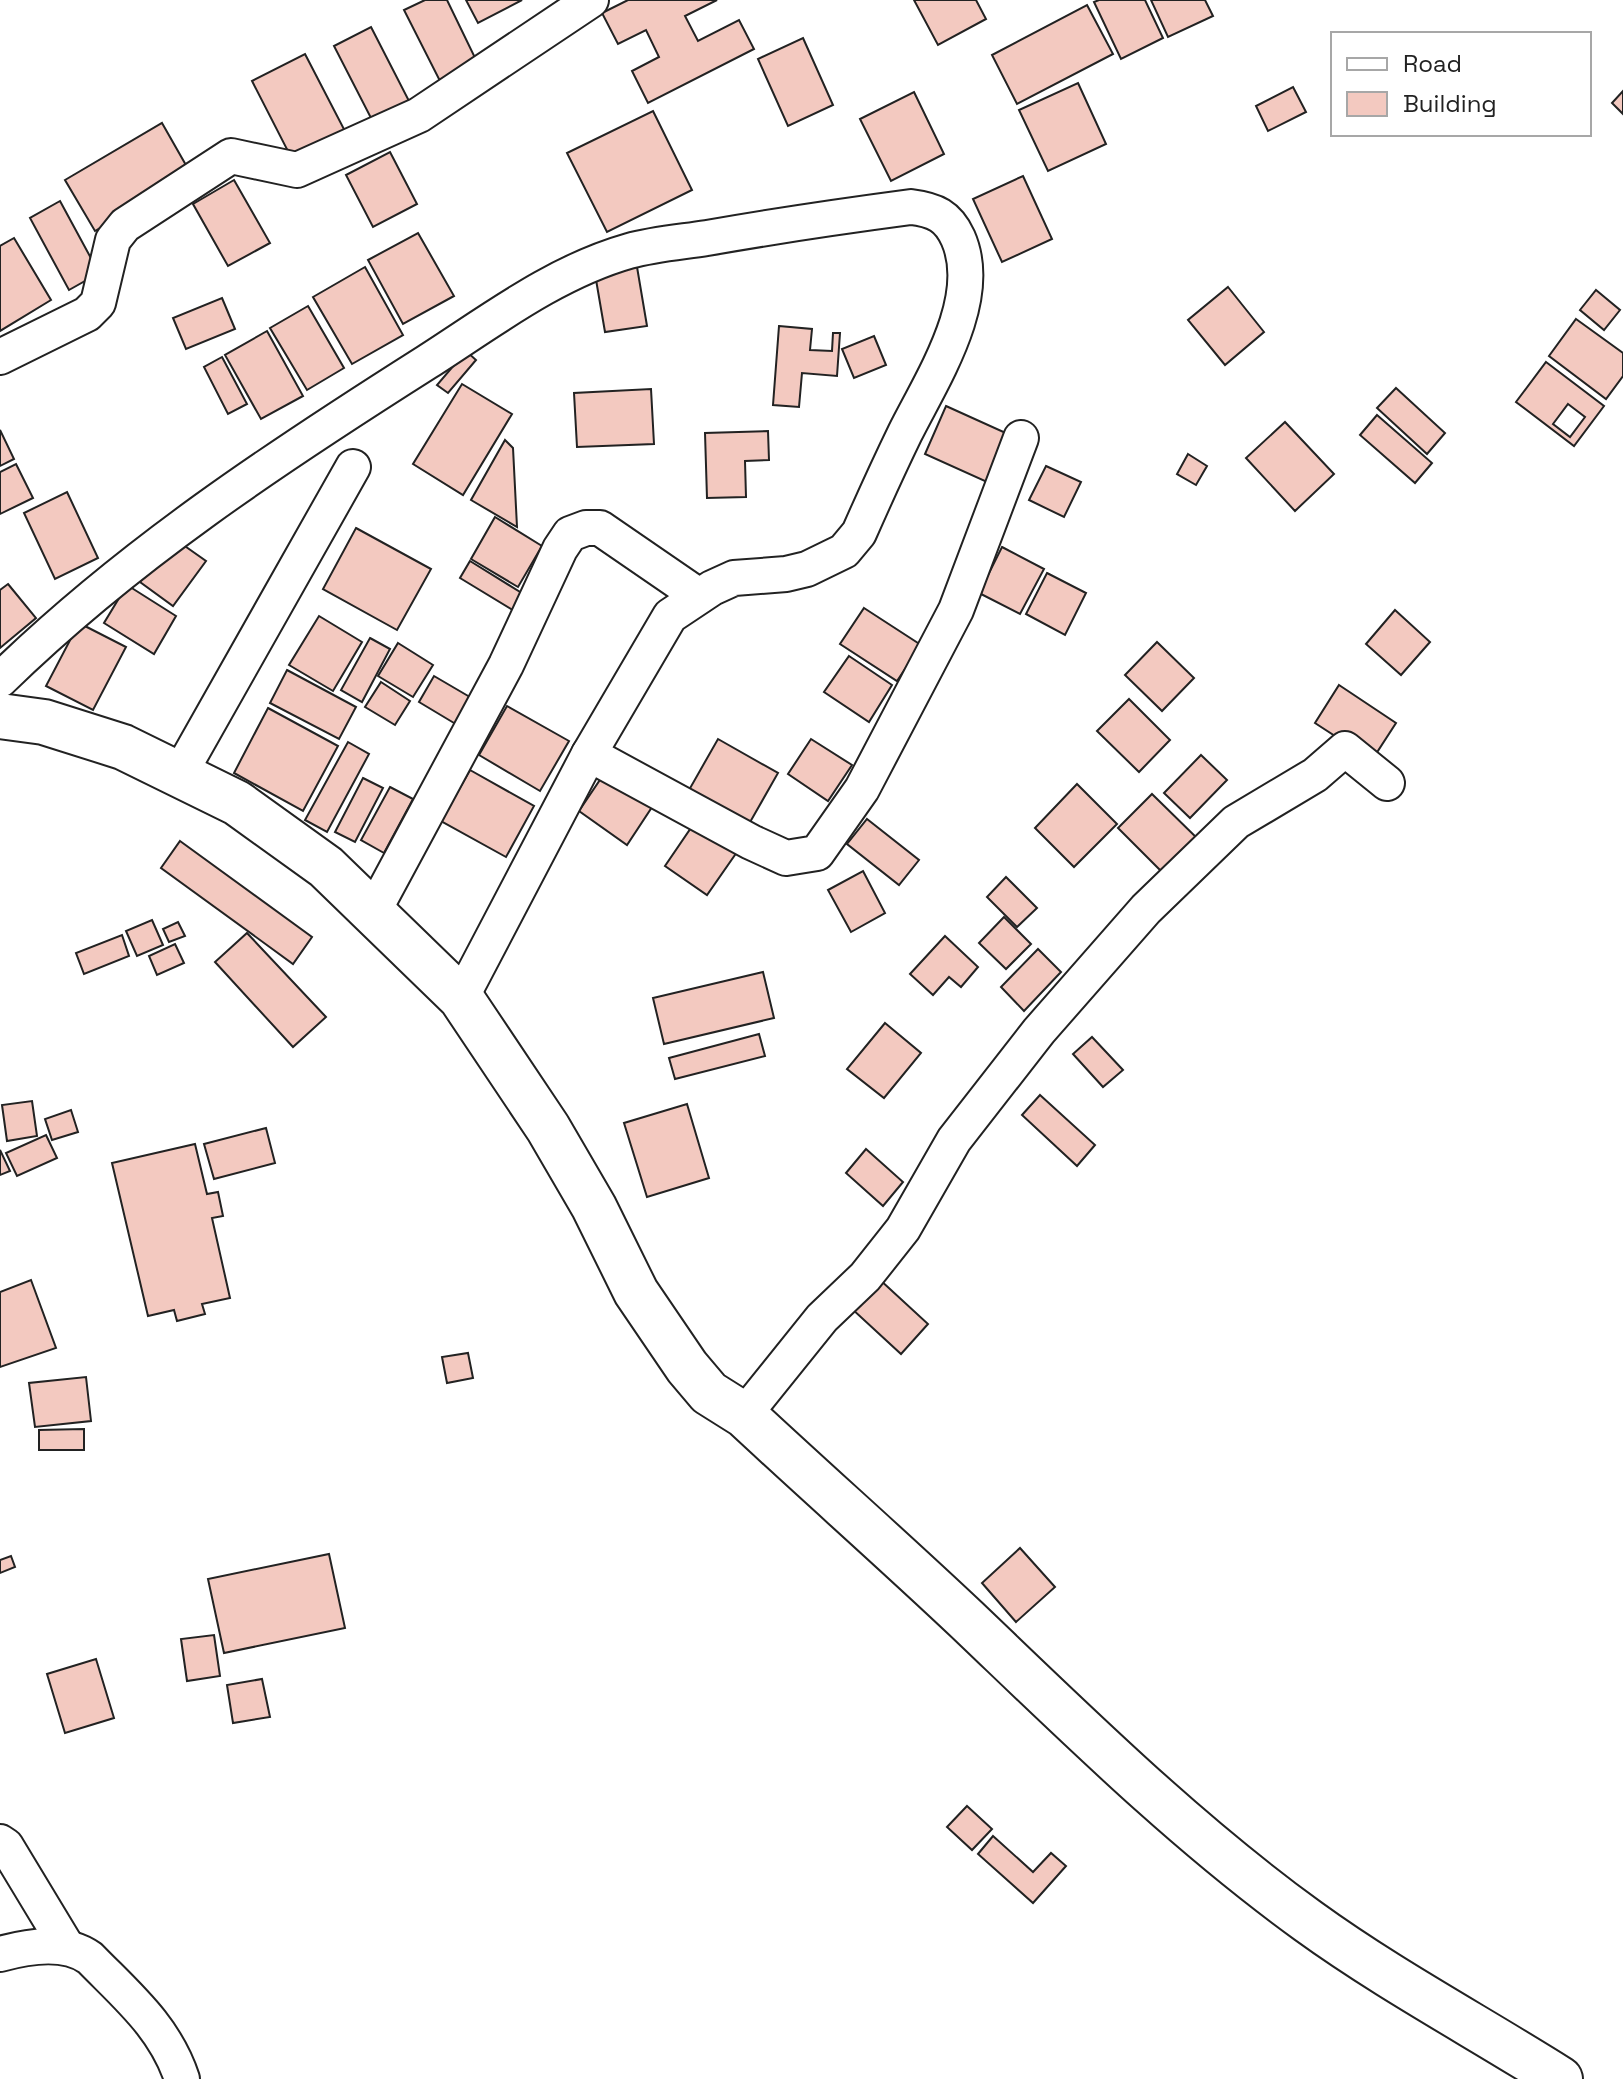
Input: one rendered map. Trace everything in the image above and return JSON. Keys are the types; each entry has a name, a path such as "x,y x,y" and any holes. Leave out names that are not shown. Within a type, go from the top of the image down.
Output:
{"main road":[{"path":"0,716 44,722 123,747 237,803 326,867 461,998 548,1128 645,1304 687,1367 709,1393 744,1415 1133,1778 1227,1858 1309,1921 1401,1983 1560,2079"}],"street":[{"path":"0,357 87,314 98,303 113,240 125,225 231,156 297,170 419,115 591,0"},
{"path":"0,680 27,653 160,541 208,507 306,439 533,294 576,272 629,251 781,225 911,207 932,210 943,216 953,227 964,258 967,272 963,298 950,341 859,533 844,551 807,569 734,578 670,616 589,754 461,998"},
{"path":"589,754 786,858 817,853 862,789 956,610 1021,438"},
{"path":"179,775 353,467"},
{"path":"372,914 506,665 570,534 586,528 600,528 699,596"},
{"path":"744,1415 822,1318 865,1277 903,1229 954,1140 1039,1031 1146,909 1236,822 1315,775 1345,749 1387,783"},
{"path":"0,1842 6,1846 67,1947"},
{"path":"0,1954 46,1947 78,1949 156,2026 173,2052 182,2079"}],"building":[{"path":"425,0 447,0 479,66 442,85 404,10"},
{"path":"466,0 522,0 478,23"},
{"path":"628,0 717,0 685,16 698,41 739,20 754,49 648,103 632,71 659,57 646,30 618,44 602,13"},
{"path":"914,0 976,0 986,19 938,45"},
{"path":"1145,0 1163,38 1121,59 1094,2"},
{"path":"1151,0 1205,0 1213,16 1168,37"},
{"path":"1087,5 1113,54 1017,104 992,55"},
{"path":"371,27 409,101 372,120 334,46"},
{"path":"803,38 833,105 788,126 758,59"},
{"path":"305,54 347,135 294,163 252,81"},
{"path":"1078,83 1106,144 1048,171 1019,110"},
{"path":"1293,87 1306,112 1268,131 1256,106"},
{"path":"1623,91 1623,114 1612,103"},
{"path":"914,92 944,154 891,181 860,119"},
{"path":"653,111 692,190 607,232 567,153"},
{"path":"162,123 191,174 95,231 65,180"},
{"path":"390,152 417,204 373,227 346,175"},
{"path":"1023,176 1052,239 1002,262 973,199"},
{"path":"234,180 270,243 228,266 193,204"},
{"path":"60,201 99,273 69,290 30,218"},
{"path":"418,233 454,296 403,324 368,260"},
{"path":"14,238 51,300 0,331 0,246"},
{"path":"636,261 647,326 605,332 594,268"},
{"path":"365,267 403,335 352,364 313,297"},
{"path":"1228,287 1264,332 1225,365 1188,320"},
{"path":"1596,290 1620,310 1604,330 1580,310"},
{"path":"222,298 235,329 186,349 173,318"},
{"path":"308,306 344,368 307,390 270,328"},
{"path":"1576,319 1623,353 1623,376 1606,399 1549,356"},
{"path":"779,326 812,329 810,350 832,351 833,333 840,333 837,376 802,373 799,407 773,405"},
{"path":"267,331 303,396 261,419 225,355"},
{"path":"874,336 886,365 854,378 842,349"},
{"path":"466,351 476,360 448,393 437,385"},
{"path":"222,357 247,404 228,414 204,367"},
{"path":"1546,362 1604,406 1574,446 1516,402","holes":["1568,404 1585,417 1570,437 1553,424"]},
{"path":"462,384 512,414 463,495 413,464"},
{"path":"1396,388 1445,433 1427,454 1377,408"},
{"path":"651,389 654,444 577,447 574,393"},
{"path":"946,406 1008,434 987,482 925,454"},
{"path":"1377,415 1432,463 1415,483 1360,435"},
{"path":"1285,422 1334,474 1295,511 1246,458"},
{"path":"0,430 14,459 0,466"},
{"path":"768,431 769,460 745,461 746,497 707,498 705,433"},
{"path":"505,440 513,448 517,527 471,500"},
{"path":"1188,454 1207,466 1196,485 1177,474"},
{"path":"16,464 33,498 0,514 0,472"},
{"path":"1046,466 1081,482 1064,517 1029,500"},
{"path":"67,492 98,558 55,579 24,513"},
{"path":"495,517 542,546 518,587 471,559"},
{"path":"356,528 431,569 397,630 323,589"},
{"path":"172,537 206,561 173,606 140,582"},
{"path":"1002,547 1044,569 1020,614 979,593"},
{"path":"470,561 525,595 516,612 460,578"},
{"path":"1047,573 1086,593 1065,635 1026,614"},
{"path":"8,584 36,618 0,648 0,590"},
{"path":"127,585 176,616 154,654 104,623"},
{"path":"864,608 921,645 897,681 840,644"},
{"path":"1395,610 1430,642 1401,675 1366,644"},
{"path":"319,616 362,642 333,691 289,665"},
{"path":"79,623 126,647 93,710 46,686"},
{"path":"370,638 390,649 362,702 341,690"},
{"path":"1157,642 1194,678 1162,711 1125,675"},
{"path":"398,643 433,665 413,697 378,676"},
{"path":"849,656 892,685 869,722 824,692"},
{"path":"287,670 356,707 339,739 270,703"},
{"path":"434,676 475,700 459,726 419,702"},
{"path":"381,682 410,701 395,725 365,707"},
{"path":"1339,685 1396,723 1372,760 1315,723"},
{"path":"1129,699 1170,740 1139,772 1097,731"},
{"path":"507,706 569,741 540,791 479,755"},
{"path":"268,708 338,746 303,811 234,773"},
{"path":"718,739 778,773 749,824 689,790"},
{"path":"811,739 852,765 828,801 788,774"},
{"path":"348,742 369,754 327,832 305,820"},
{"path":"1201,755 1227,780 1190,818 1164,793"},
{"path":"610,765 658,798 627,845 579,811"},
{"path":"470,770 534,806 506,857 441,821"},
{"path":"363,778 383,788 355,842 335,832"},
{"path":"1077,784 1117,824 1074,867 1035,828"},
{"path":"390,787 413,799 384,853 361,840"},
{"path":"1152,794 1202,843 1168,878 1118,828"},
{"path":"867,819 919,860 899,885 847,844"},
{"path":"695,822 737,852 707,895 665,866"},
{"path":"180,841 312,937 293,964 161,868"},
{"path":"863,871 885,913 851,932 828,890"},
{"path":"1006,877 1037,908 1017,927 987,897"},
{"path":"1004,917 1031,944 1006,969 979,943"},
{"path":"152,920 163,945 137,956 126,931"},
{"path":"178,922 185,936 169,942 163,929"},
{"path":"247,933 326,1017 293,1047 215,962"},
{"path":"122,935 129,956 84,974 76,953"},
{"path":"945,936 978,967 961,987 949,977 933,995 910,974"},
{"path":"175,944 184,963 157,975 149,956"},
{"path":"1038,949 1061,972 1024,1011 1001,987"},
{"path":"763,972 774,1018 664,1044 653,998"},
{"path":"885,1023 921,1053 884,1098 847,1069"},
{"path":"759,1034 765,1056 675,1079 669,1058"},
{"path":"1092,1037 1123,1070 1103,1087 1073,1054"},
{"path":"1040,1095 1095,1145 1077,1166 1022,1115"},
{"path":"32,1101 37,1136 7,1141 2,1105"},
{"path":"687,1104 709,1178 647,1197 624,1123"},
{"path":"71,1110 78,1132 52,1140 45,1119"},
{"path":"266,1128 275,1163 214,1179 204,1144"},
{"path":"46,1135 57,1158 17,1176 6,1153"},
{"path":"195,1144 207,1194 218,1192 223,1216 212,1218 230,1298 202,1304 205,1314 177,1321 174,1310 148,1316 112,1163"},
{"path":"866,1149 903,1182 883,1206 846,1173"},
{"path":"0,1150 10,1171 0,1175"},
{"path":"878,1278 928,1324 901,1354 851,1308"},
{"path":"31,1280 56,1348 0,1367 0,1292"},
{"path":"468,1353 473,1378 447,1383 442,1357"},
{"path":"86,1377 91,1421 35,1427 29,1383"},
{"path":"84,1429 84,1450 39,1450 39,1430"},
{"path":"1020,1548 1055,1587 1016,1622 982,1583"},
{"path":"329,1554 345,1628 224,1653 208,1579"},
{"path":"11,1556 15,1567 0,1573 0,1560"},
{"path":"214,1635 220,1676 187,1681 181,1639"},
{"path":"96,1659 114,1718 65,1733 47,1674"},
{"path":"262,1679 270,1717 233,1723 227,1685"},
{"path":"967,1806 992,1829 972,1850 947,1827"},
{"path":"993,1836 1033,1872 1051,1853 1066,1866 1033,1903 978,1854"}]}
